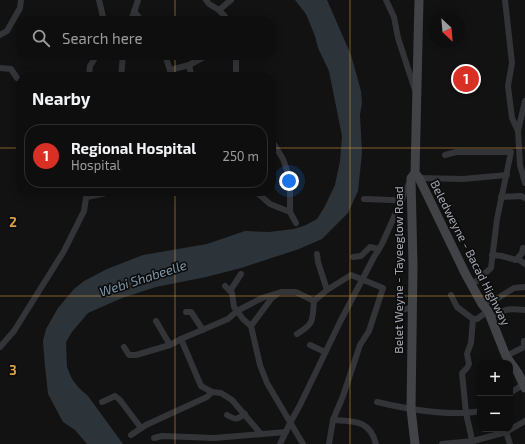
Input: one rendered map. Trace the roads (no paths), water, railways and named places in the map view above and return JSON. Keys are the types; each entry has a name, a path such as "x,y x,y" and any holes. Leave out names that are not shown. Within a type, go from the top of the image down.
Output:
{"main road":[{"name":"Belet Weyne - Tayeeglow Road","path":"414,444 411,409 413,210 419,0"},
{"name":"Beledweyne - Bacad Highway","path":"415,176 482,304 489,314 506,356 521,380"}],"street":[{"path":"0,35 7,31 10,20 20,8 21,0"},
{"path":"99,0 103,16"},
{"path":"132,16 138,0"},
{"path":"206,0 209,4 220,10 225,16"},
{"path":"220,10 231,0"},
{"path":"386,0 394,17 395,38 417,96"},
{"path":"505,0 512,63 508,86 512,118 518,130"},
{"path":"134,10 138,16"},
{"path":"89,72 90,66 94,60"},
{"path":"121,60 121,72"},
{"path":"167,60 170,70 189,65 198,60"},
{"path":"236,60 236,72"},
{"path":"189,65 191,72"},
{"path":"0,68 11,68 16,76"},
{"path":"525,101 518,130 520,166 525,183"},
{"path":"276,147 283,159 290,179 290,212 296,223"},
{"path":"445,154 456,152 511,152 490,268 472,285"},
{"path":"280,444 325,352 379,249 401,201 415,176 464,179 507,174"},
{"path":"0,347 14,331 64,251 84,211 87,196"},
{"path":"261,196 270,204 290,212"},
{"path":"502,197 521,196 525,198"},
{"path":"364,199 401,201"},
{"path":"353,257 361,256 370,247 379,249"},
{"path":"492,255 516,260 522,253"},
{"path":"522,253 525,264"},
{"path":"317,254 327,290"},
{"path":"230,291 241,274"},
{"path":"297,334 311,324 314,302 327,290 352,274 383,288 369,331 360,345 343,396 333,420 329,444"},
{"path":"225,286 232,293 234,307 251,326 260,365 267,383 303,444"},
{"path":"482,304 498,298 514,288 525,287"},
{"path":"124,347 129,355 136,355 170,346 181,339 228,319 237,311 262,298 281,292 296,292 314,302"},
{"path":"251,326 271,299 281,292"},
{"path":"451,295 457,307 473,319"},
{"path":"403,310 412,307"},
{"path":"473,319 505,310 525,310"},
{"path":"186,312 192,312 203,330"},
{"path":"473,319 471,343 467,354 469,364 462,373 466,414 473,442"},
{"path":"156,321 170,346"},
{"path":"181,339 201,386 212,392 221,393 232,400 261,434"},
{"path":"506,356 522,348 524,346 524,340"},
{"path":"310,345 325,352"},
{"path":"513,389 521,380"},
{"path":"130,435 141,428 207,397 212,392"},
{"path":"102,402 115,396 120,400 141,428"},
{"path":"377,402 411,409 466,414 477,412"},
{"path":"227,415 238,419 245,414"},
{"path":"333,420 363,424 370,429 376,444"},
{"path":"513,428 525,421"},
{"path":"154,438 162,436 214,438 286,432"},
{"path":"442,444 473,442 506,432 510,444"}],"water":[{"name":"Webi Shabeelle","path":"295,0 327,0 351,55 361,91 362,103 360,115 362,153 358,191 348,213 322,239 299,249 241,268 156,287 122,298 88,313 72,332 66,342 67,367 72,379 88,396 123,444 87,444 75,430 63,422 48,394 45,366 43,341 46,329 58,308 74,289 84,281 107,269 143,255 207,244 245,231 269,232 294,229 306,225 317,219 335,185 340,161 342,136 329,71 318,48 306,14"}],"place":[{"name":"Regional Hospital","path":"466,79"}]}
